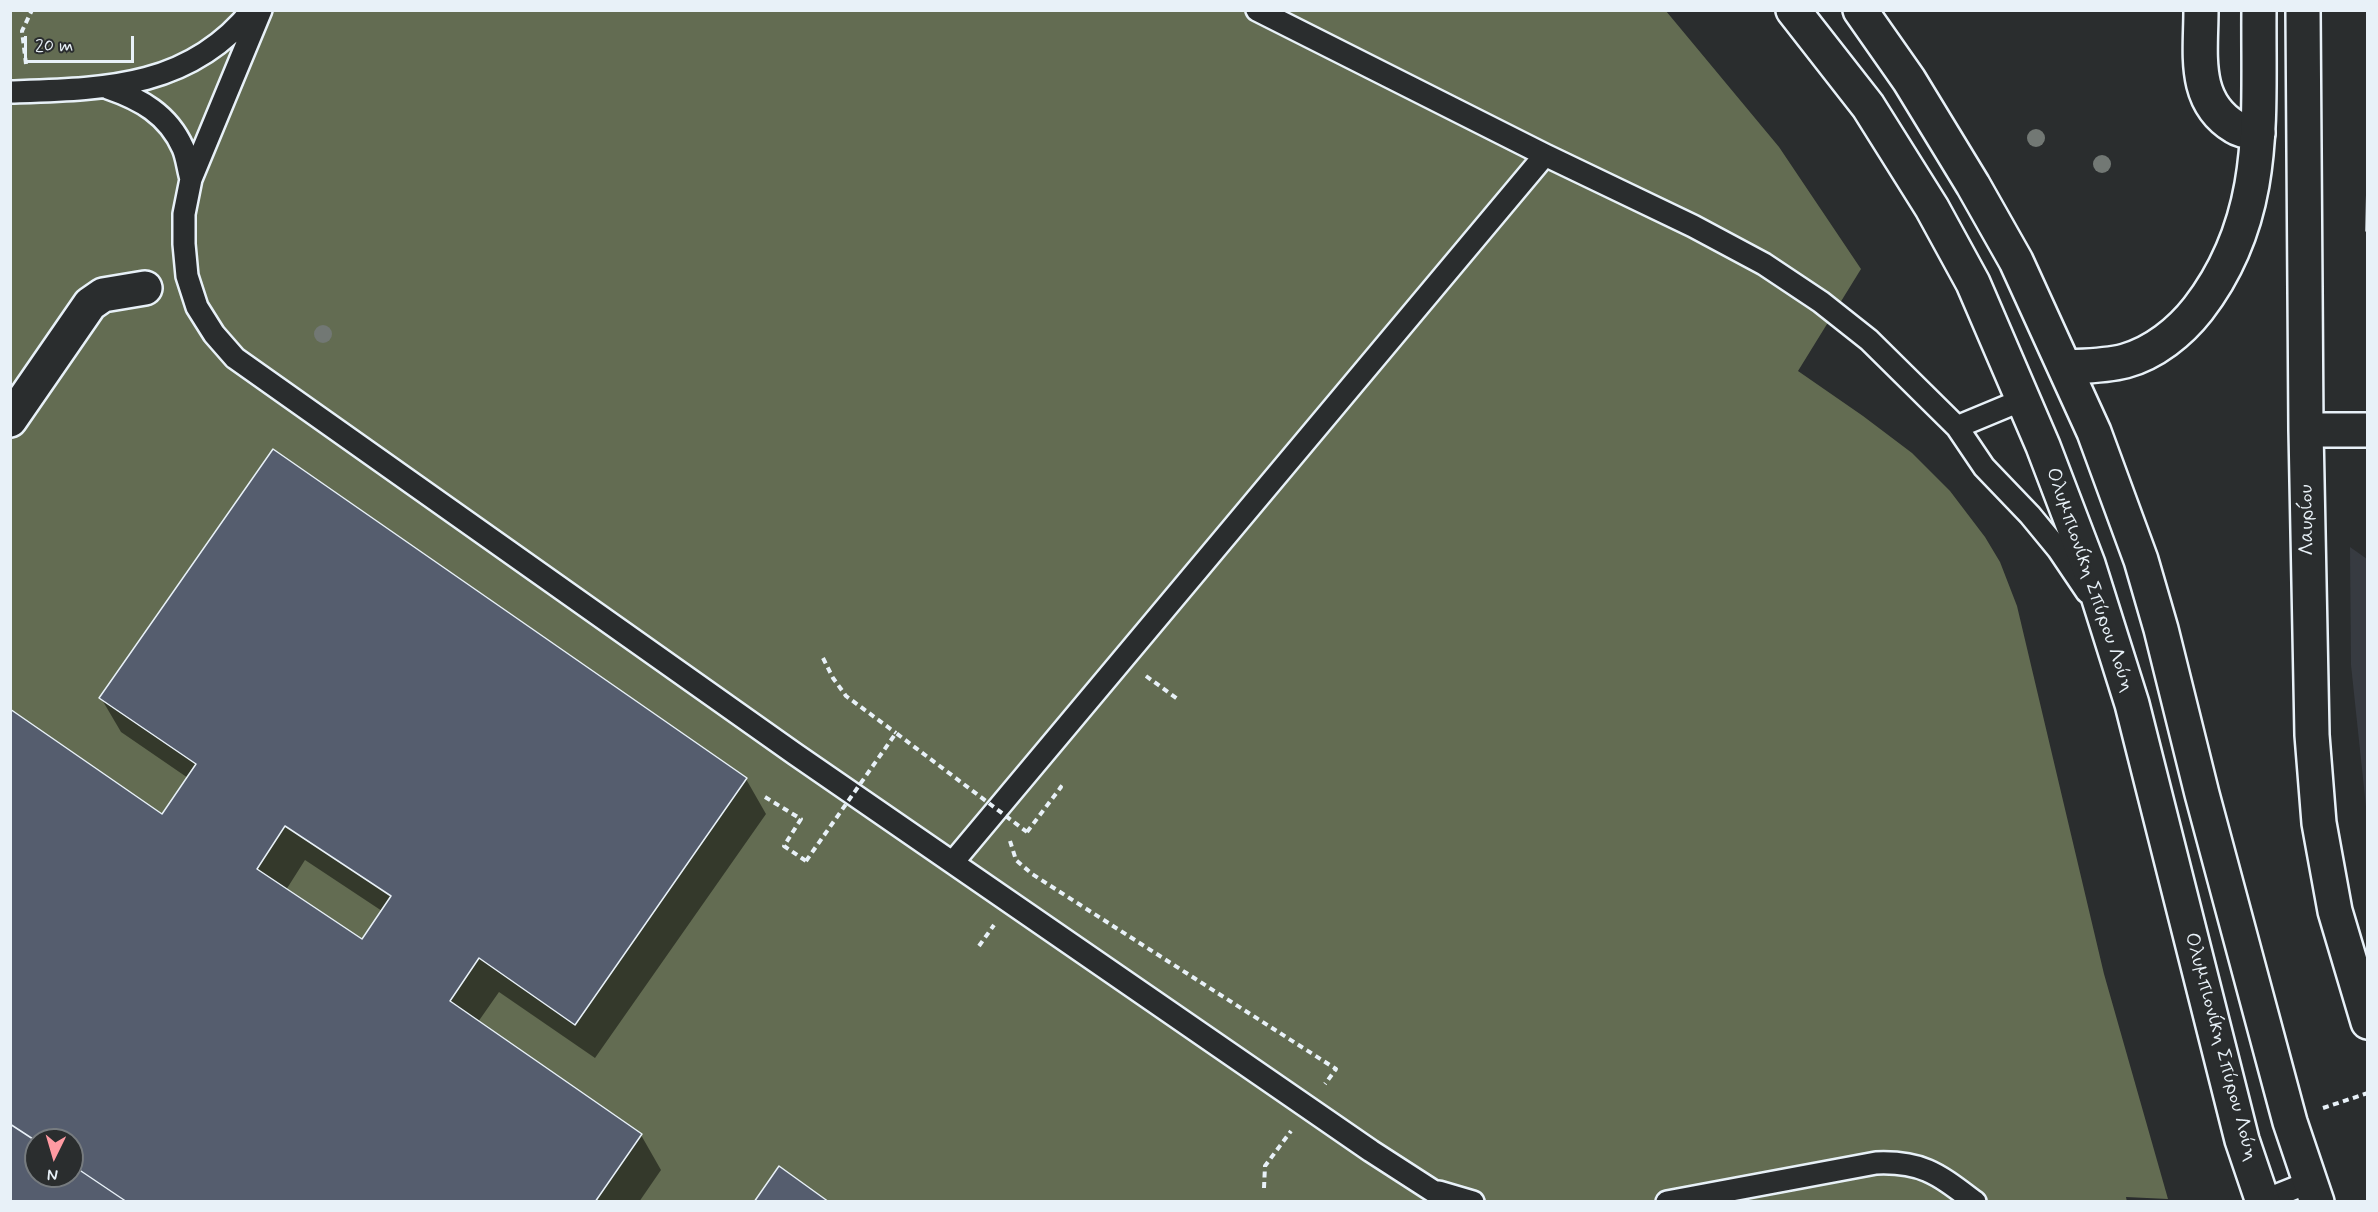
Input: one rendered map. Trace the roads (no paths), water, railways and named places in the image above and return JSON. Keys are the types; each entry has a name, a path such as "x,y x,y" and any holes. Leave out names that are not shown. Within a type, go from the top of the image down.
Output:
{"main road":[{"name":"Ολυμπιονίκη Σπύρου Λούη","path":"1793,10 1869,106 1914,178 1973,283 2072,522 2132,704 2242,1140 2262,1201"},
{"path":"1860,10 1909,80 2016,261 2094,432 2141,560 2161,629 2202,794 2290,1122 2314,1192"},
{"path":"2200,10 2203,87 2210,104 2236,128 2258,133"},
{"path":"2066,367 2127,360 2160,345 2188,321 2214,288 2241,235 2253,187 2258,133 2259,10"},
{"name":"Λαυρίου","path":"2303,10 2306,430 2312,735 2319,823 2335,911 2367,1022"},
{"path":"10,420 90,303 103,295 145,288"},
{"path":"2306,430 2367,430"}],"lane":[{"path":"20,92 106,88 155,77 200,57 240,26 252,10"},
{"path":"261,10 191,179 184,214 184,244 188,276 197,308 214,334 235,357 785,747 1371,1151 1444,1197 1473,1202"},
{"path":"1257,10 1545,155 1693,226 1764,264 1821,302 1869,340 1957,428 1984,467 2030,514 2058,549 2109,629"},
{"path":"106,88 138,98 164,119 182,147 191,179"},
{"path":"953,862 1545,155"},
{"path":"1957,428 2022,400"},
{"path":"1667,1202 1876,1163 1900,1162 1923,1167 1945,1179 1975,1202"},
{"path":"2262,1201 2314,1192"}]}
